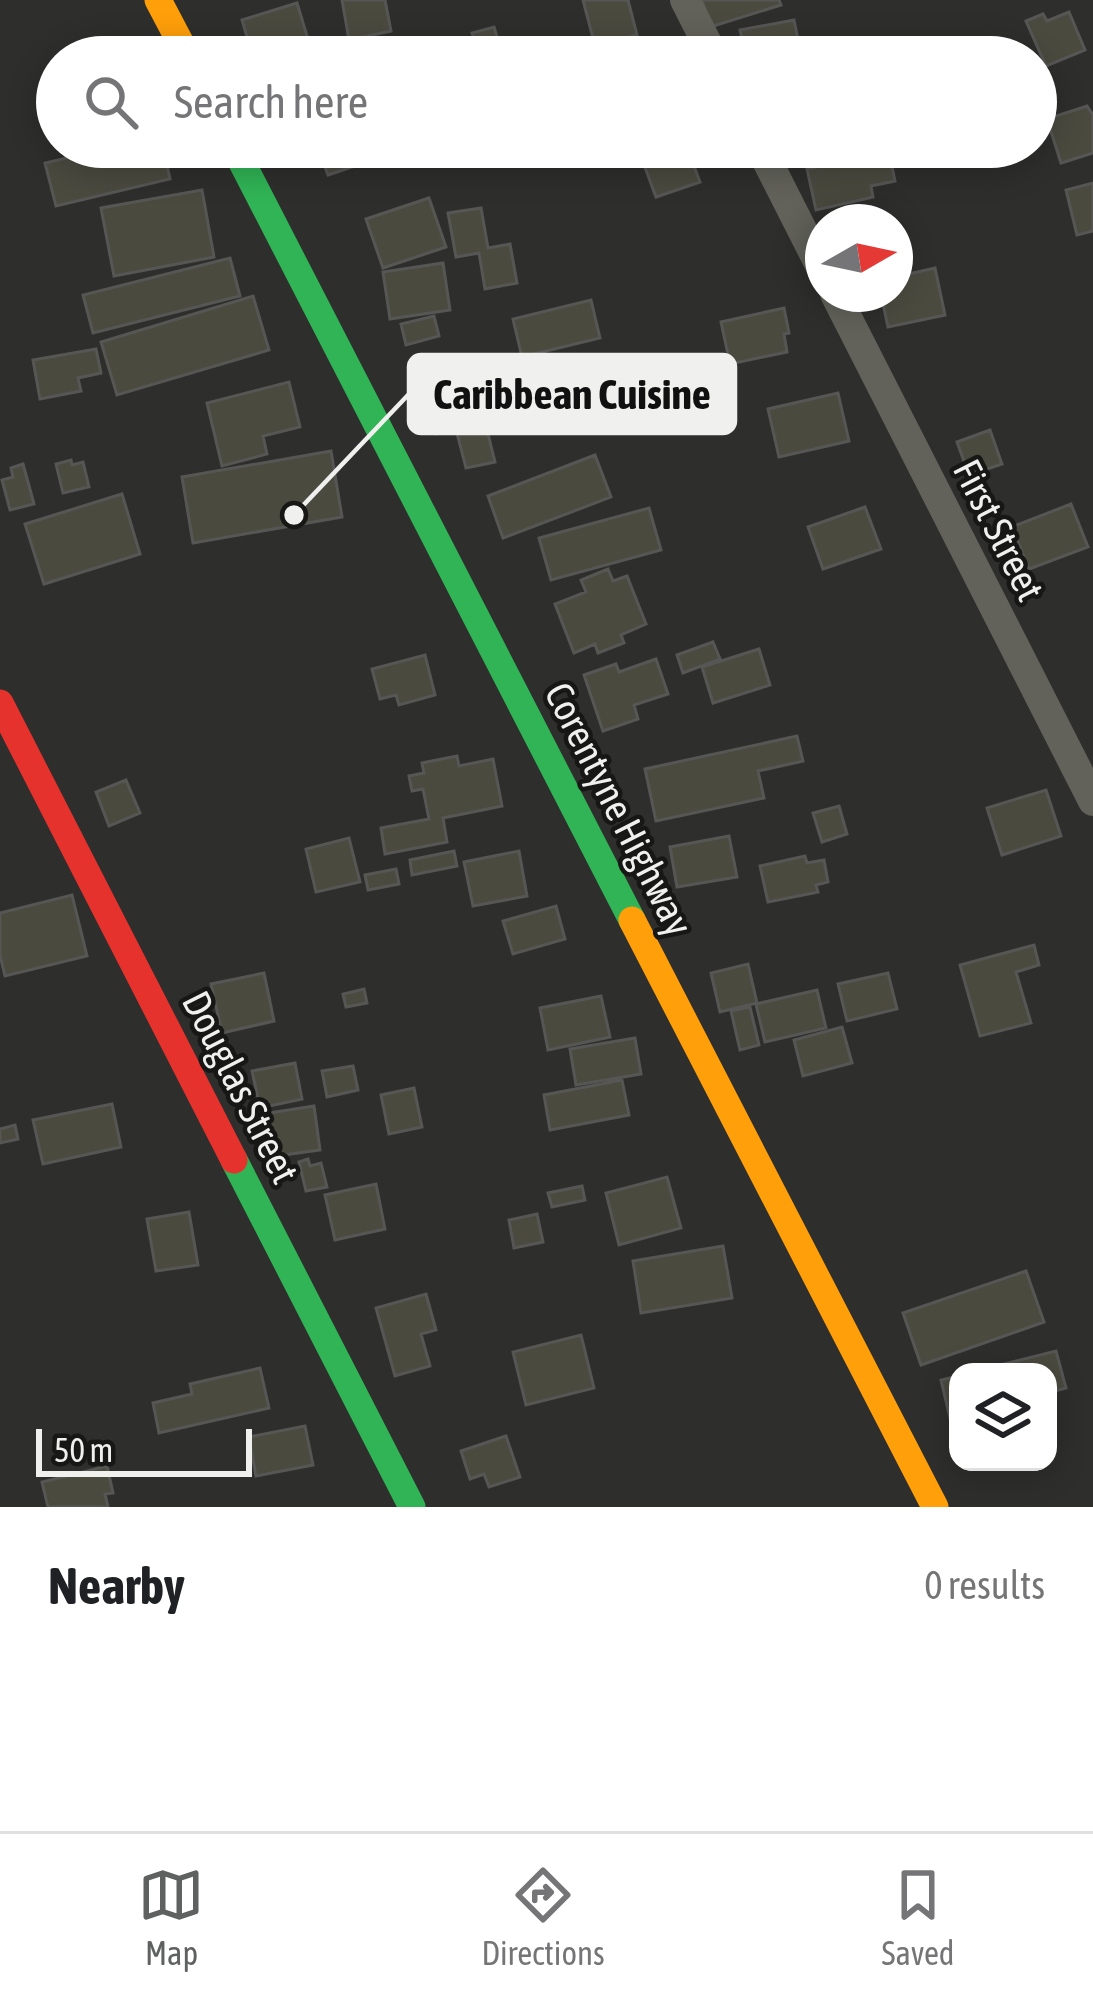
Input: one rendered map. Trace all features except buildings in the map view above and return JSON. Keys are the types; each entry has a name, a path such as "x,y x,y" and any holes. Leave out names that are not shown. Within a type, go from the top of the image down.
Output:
{"main road":[{"path":"158,0 177,36"},
{"name":"Corentyne Highway","path":"245,168 935,1507"},
{"name":"Douglas Street","path":"0,703 412,1507"}],"street":[{"path":"685,0 703,36"},
{"path":"771,168 805,236"},
{"name":"First Street","path":"844,312 1093,801"}],"traffic: fast":[{"path":"245,168 632,920"},
{"path":"234,1160 412,1507"}],"traffic: slow":[{"path":"158,0 177,36"},
{"path":"632,920 935,1507"}],"traffic: jam":[{"path":"0,703 234,1160"}],"place":[{"name":"Caribbean Cuisine","path":"294,515"}]}
